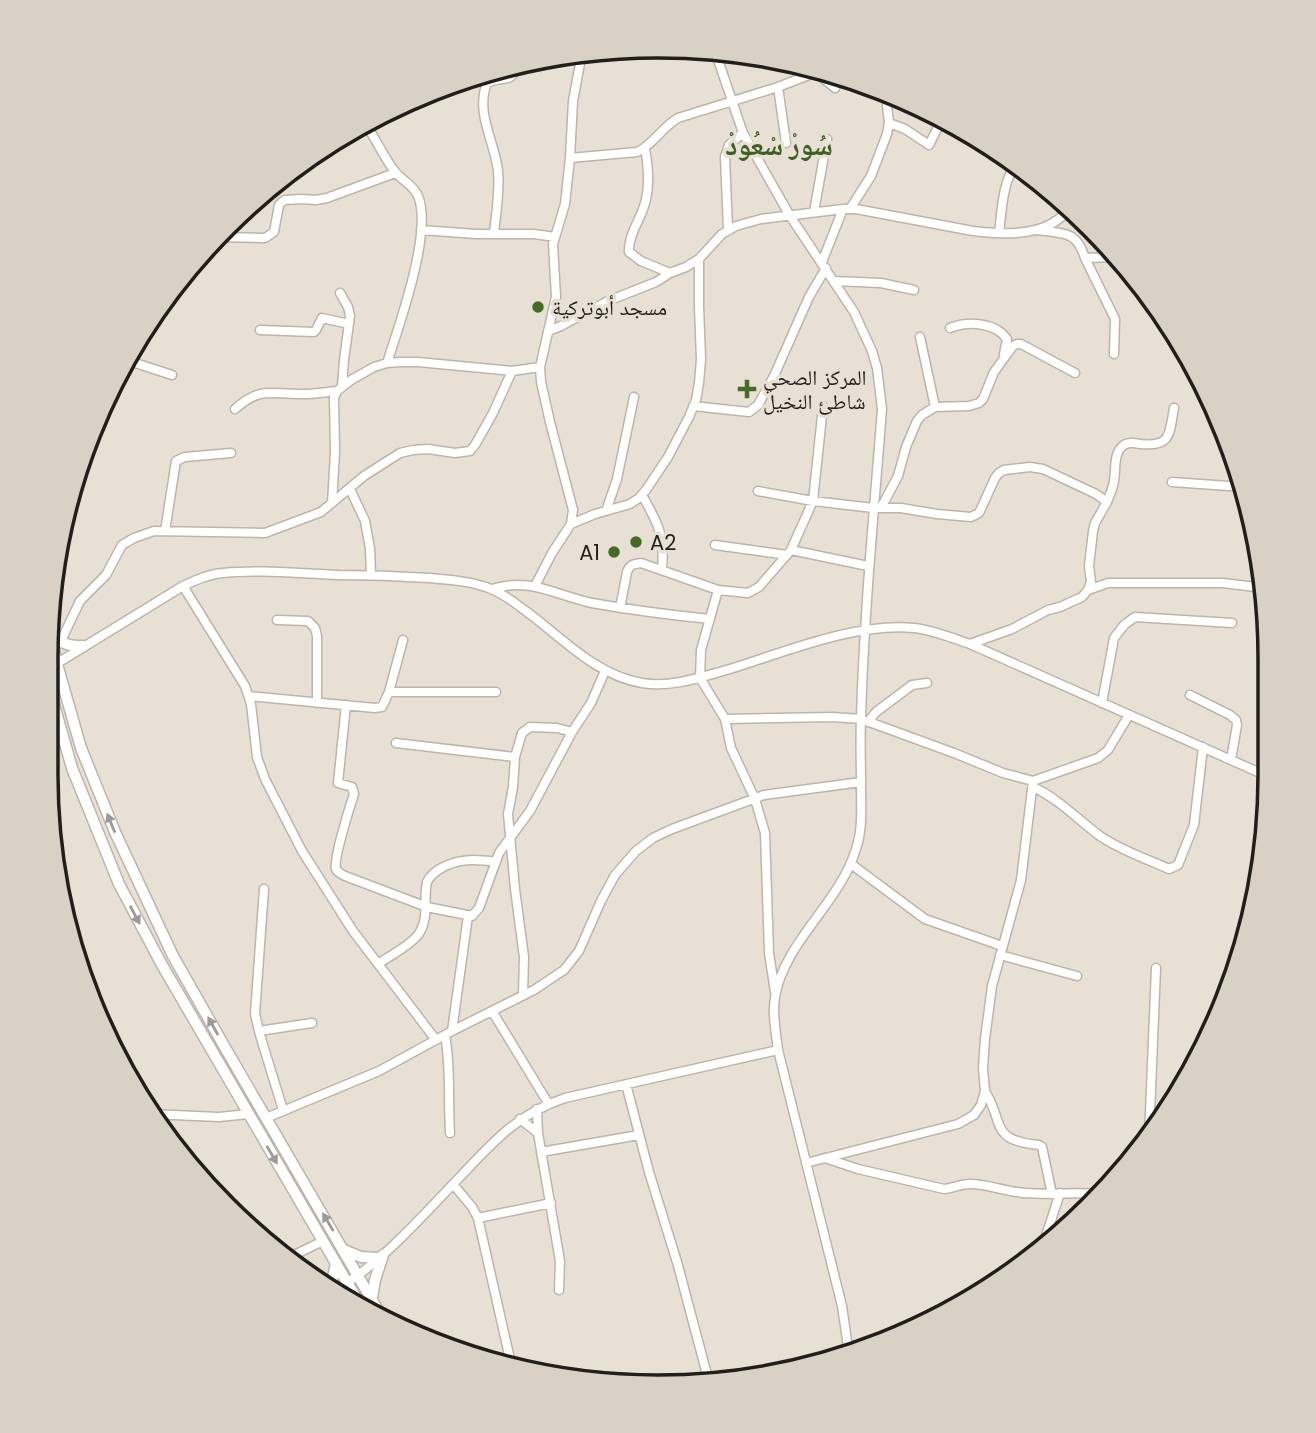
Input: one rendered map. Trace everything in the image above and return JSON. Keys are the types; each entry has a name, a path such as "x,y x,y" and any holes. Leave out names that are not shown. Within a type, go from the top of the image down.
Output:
{"main road":[{"path":"58,641 71,646 84,646"},
{"path":"58,677 81,748 115,832 173,956 375,1303"},
{"path":"58,723 72,768 119,884 162,965 352,1291"},
{"path":"344,1250 361,1256 381,1257 372,1299"},
{"path":"333,1279 336,1263"}],"street":[{"path":"718,61 743,134 790,215 854,312 877,368 882,409 877,508 868,566 860,837 851,864 837,890 787,964 775,995"},
{"path":"535,586 571,524 573,510 550,422 540,368 556,297 553,256 555,237 565,204 573,101 580,63"},
{"path":"570,158 637,152 645,149 678,118 731,103 804,76"},
{"path":"487,83 483,98 488,134 498,170 494,233"},
{"path":"830,83 835,88"},
{"path":"778,87 786,142"},
{"path":"693,406 749,412 758,405 774,376 847,209 871,176 887,134 887,105"},
{"path":"889,123 905,129 929,145 938,128"},
{"path":"370,132 395,173 417,193 421,204 416,266 387,363"},
{"path":"728,229 725,157 729,145 743,134"},
{"path":"814,212 827,139"},
{"path":"645,149 649,179 646,200 629,252 641,261 670,273"},
{"path":"231,237 265,238 274,232 282,202 316,200 343,194 395,173"},
{"path":"999,233 1005,189 1010,173"},
{"path":"548,331 686,267 699,259 728,229 761,219 847,209 889,214 973,231 1015,233 1046,227 1063,216"},
{"path":"421,230 555,237"},
{"path":"1035,230 1068,234 1078,241 1115,320 1114,354"},
{"path":"1085,258 1105,257"},
{"path":"571,524 630,504 642,495 668,457 689,417 699,383 701,359 699,259"},
{"path":"834,281 881,283 914,290"},
{"path":"340,293 350,316 340,389"},
{"path":"260,330 314,332 322,318 349,324"},
{"path":"950,327 969,323 1000,332 1007,340 1004,358"},
{"path":"920,337 935,407"},
{"path":"877,508 898,476 904,453 922,415 943,405 969,406 979,403 994,372 1013,346 1021,344 1075,373"},
{"path":"332,503 334,398 351,380 374,367 400,362 512,371 540,368"},
{"path":"135,363 172,374"},
{"path":"59,633 80,601 106,575 122,545 144,534 164,531 265,533 321,512 364,476 400,453 420,449 454,453 470,451 493,413 512,371"},
{"path":"235,409 256,394 304,394 340,389"},
{"path":"607,510 617,479 634,397"},
{"path":"620,608 629,567 633,564 641,563 718,590 748,593 768,579 789,552 813,501 823,406"},
{"path":"970,644 1012,629 1048,610 1082,597 1091,582 1089,566 1093,531 1114,481 1120,449 1124,444 1130,443 1161,443 1168,436 1174,408"},
{"path":"164,531 176,461 185,457 231,453"},
{"path":"758,491 813,501 901,508 960,517 976,516 999,473 1030,467 1043,469 1107,502"},
{"path":"1172,482 1232,485"},
{"path":"350,489 367,528 371,575"},
{"path":"642,495 662,538 662,570"},
{"path":"715,545 789,552 868,566"},
{"path":"58,662 183,586 201,578 229,572 444,579 492,589 529,613 605,671 626,680 661,685 700,678 865,629 915,628 939,633 970,644 1258,772"},
{"path":"1088,590 1108,583 1223,583 1254,587"},
{"path":"492,589 520,584 535,586 620,608 710,619"},
{"path":"183,586 236,668 249,696 257,757 265,779 302,851 353,931 436,1040"},
{"path":"718,590 701,650 700,678 725,719 731,748 755,799 765,833 769,953 778,1050 842,1306 848,1344"},
{"path":"1102,703 1114,638 1124,625 1135,617 1232,623"},
{"path":"276,620 308,621 315,628 317,704"},
{"path":"249,696 317,704 375,708 382,706 389,692 403,640"},
{"path":"346,705 338,783 352,787 354,794 335,867 345,876 427,907 468,916 475,914 479,908 499,853 530,811 572,732 591,703 605,671"},
{"path":"864,721 912,685 927,683"},
{"path":"389,692 495,692"},
{"path":"1190,695 1236,720 1231,760"},
{"path":"1033,784 1098,758 1108,750 1129,715"},
{"path":"725,719 832,717 864,721 1033,784 1063,804 1103,838 1169,869 1178,865 1194,825 1203,747"},
{"path":"523,995 524,957 508,814 515,757 522,733 530,727 557,728 572,732"},
{"path":"396,743 515,757"},
{"path":"266,1118 379,1071 549,981 573,960 615,875 653,838 772,793 861,782"},
{"path":"806,1163 958,1124 974,1115 981,1105 985,1091 983,1068 992,986 1021,880 1033,784"},
{"path":"378,964 411,942 418,934 427,907 428,881 436,872 466,859 496,862"},
{"path":"851,864 925,919 1001,950 1077,976"},
{"path":"264,889 255,1014 283,1110"},
{"path":"450,1133 449,1033 468,916"},
{"path":"1150,1118 1156,968"},
{"path":"492,1011 548,1104"},
{"path":"259,1031 313,1023"},
{"path":"343,1286 359,1276 409,1231 496,1140 520,1119 537,1109 565,1097 778,1050"},
{"path":"626,1084 707,1373"},
{"path":"985,1091 993,1104 1001,1131 1014,1140 1042,1147 1056,1194 1046,1233"},
{"path":"537,1109 541,1152 560,1261 559,1290"},
{"path":"164,1115 219,1117 249,1114"},
{"path":"520,1119 538,1132"},
{"path":"541,1152 639,1135"},
{"path":"825,1158 858,1169 944,1189 960,1184 973,1184 1023,1194 1088,1193"},
{"path":"453,1184 478,1218 509,1357"},
{"path":"478,1218 551,1203"},
{"path":"297,1254 323,1241"}],"place":[{"name":"مسجد أبوتركية","path":"538,307"},
{"name":"المركز الصحي شاطئ النخيل","path":"747,389"},
{"name":"A2","path":"636,542"},
{"name":"A1","path":"614,552"}],"district":[{"name":"سُورْ سْعُودْ","path":"779,145"}]}
